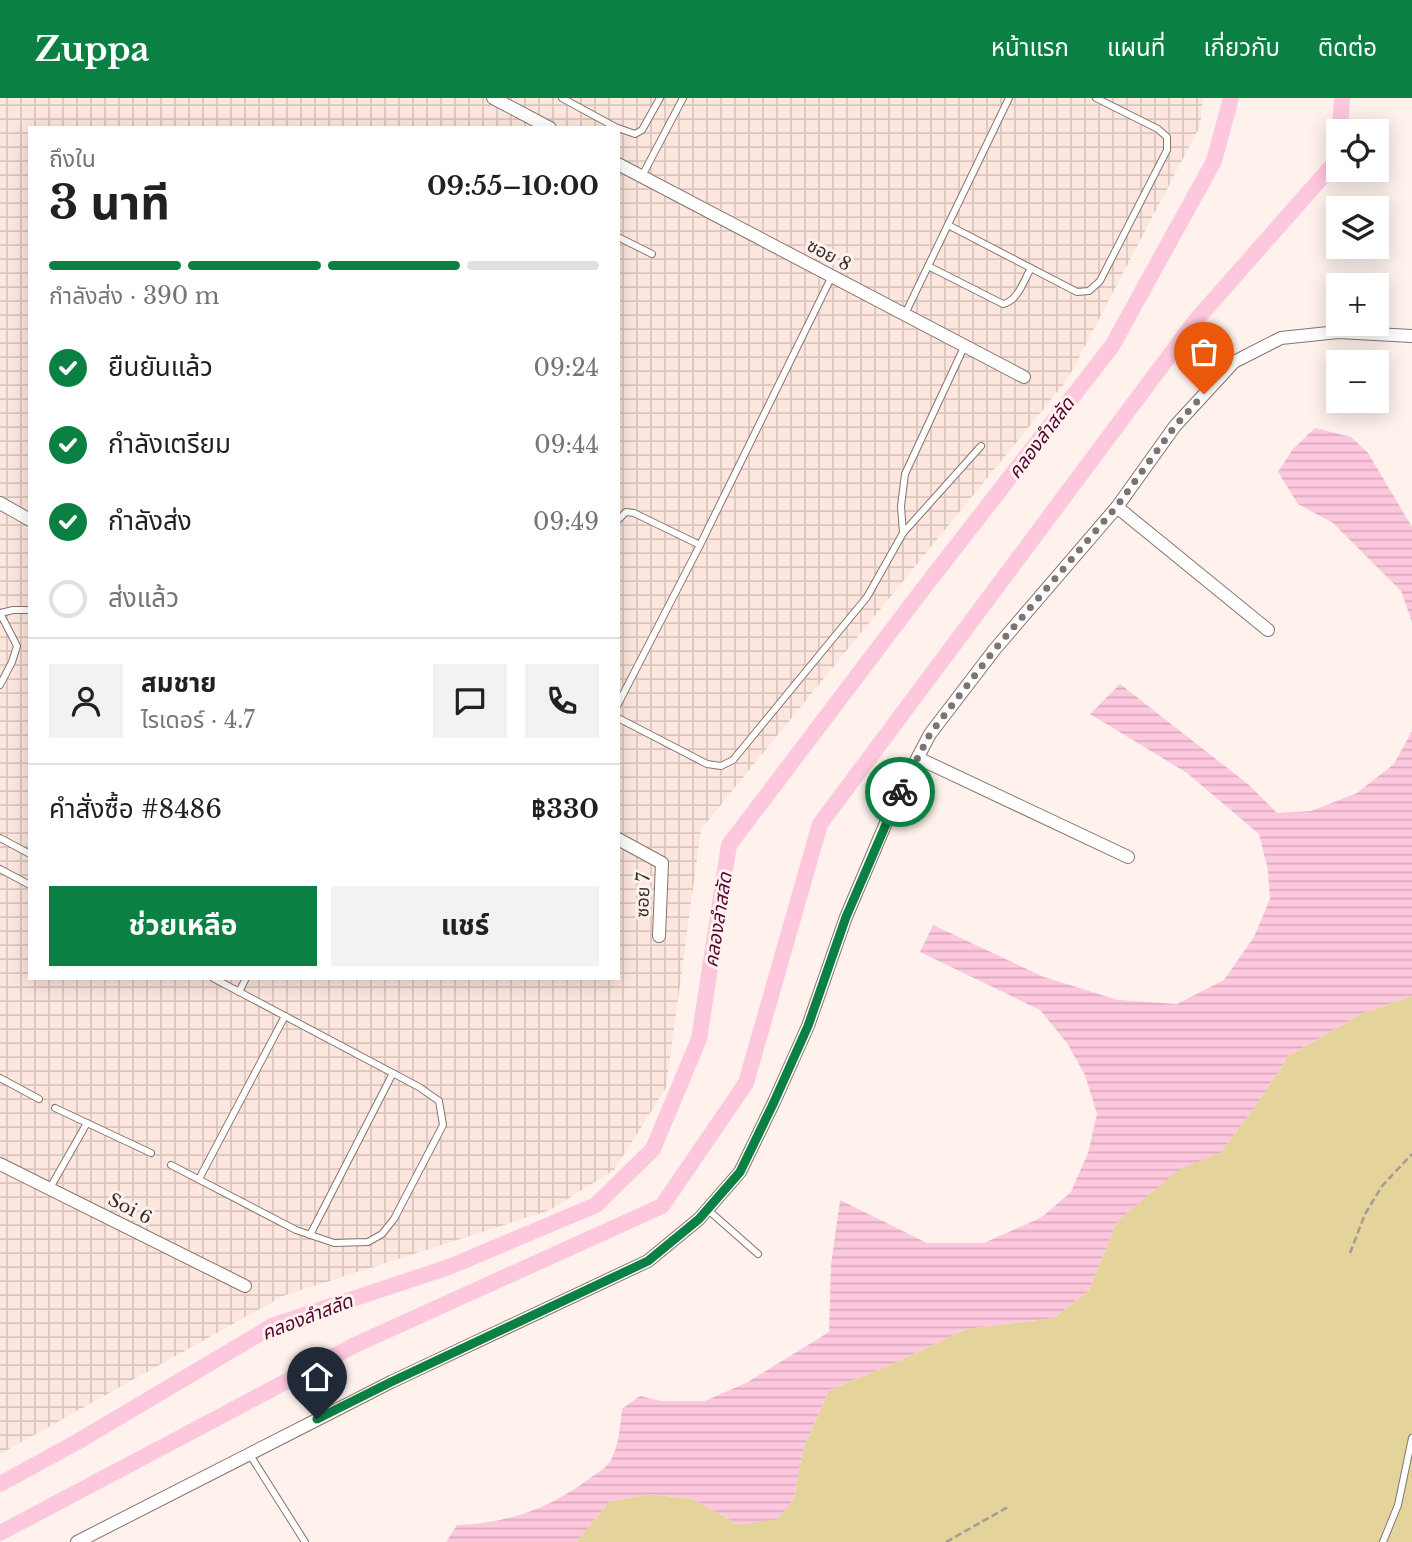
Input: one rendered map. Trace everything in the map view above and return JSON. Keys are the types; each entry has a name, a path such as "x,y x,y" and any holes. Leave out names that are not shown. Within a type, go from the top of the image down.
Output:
{"street":[{"path":"493,98 546,126"},
{"name":"ซอย 8","path":"620,164 1024,377"},
{"path":"77,1542 391,1382 648,1261 708,1209 740,1172 774,1102 808,1026 846,917 897,797 930,734 995,649 1117,506 1175,426 1234,362 1281,338 1338,332 1412,336"},
{"path":"0,503 28,519"},
{"path":"1117,506 1268,630"},
{"path":"918,758 1128,857"},
{"name":"ซอย 7","path":"620,840 662,863 659,936"},
{"name":"Soi 6","path":"0,1164 245,1286"}],"lane":[{"path":"562,98 613,126"},
{"path":"620,129 635,134 642,130 660,98"},
{"path":"642,176 682,98"},
{"path":"905,314 1009,98"},
{"path":"948,225 1077,292 1089,291 1100,281 1167,150 1167,138 1158,130 1096,98"},
{"path":"620,238 652,254"},
{"path":"928,267 1003,304 1015,298 1031,268"},
{"path":"620,700 700,545 832,276"},
{"path":"903,533 901,506 905,474 965,345"},
{"path":"620,719 708,764 721,766 733,760 867,597 903,533 981,446"},
{"path":"620,518 626,512 635,513 700,545"},
{"path":"0,685 17,646 0,613 28,610"},
{"path":"0,838 28,852"},
{"path":"0,869 28,884"},
{"path":"171,1165 296,1230 334,1243 368,1242 382,1234 394,1219 443,1125 439,1101 419,1087 216,980"},
{"path":"239,992 245,980"},
{"path":"199,1179 285,1016"},
{"path":"310,1235 393,1073"},
{"path":"0,1078 39,1098"},
{"path":"55,1108 151,1153"},
{"path":"50,1188 87,1123"},
{"path":"708,1209 758,1254"},
{"path":"1383,1542 1398,1505 1412,1438"},
{"path":"250,1455 306,1542"}],"path":[{"path":"1350,1253 1365,1214 1382,1186 1412,1154"},
{"path":"946,1542 1008,1507"}],"shaded area":[{"path":"0,98 1203,98 1200,126 1067,380 701,829 666,1088 614,1170 550,1210 283,1296 0,1454"},
{"path":"1315,428 1351,437 1368,453 1412,527 1412,622 1401,591 1333,523 1298,504 1278,472 1293,449"},
{"path":"1120,684 1249,785 1277,813 1311,811 1357,793 1394,764 1412,731 1412,996 1361,1014 1288,1056 1221,1152 1180,1169 1117,1221 1089,1290 1054,1318 966,1329 829,1390 803,1449 794,1498 778,1519 739,1525 693,1499 649,1494 609,1502 576,1542 446,1542 457,1525 494,1521 543,1506 574,1490 603,1469 610,1462 615,1450 622,1409 640,1396 661,1401 705,1401 746,1383 829,1332 831,1265 840,1200 927,1243 984,1243 1042,1217 1071,1192 1088,1153 1097,1114 1085,1075 1067,1043 1040,1010 920,952 933,925 1044,977 1118,1000 1177,1004 1224,980 1254,937 1270,899 1268,870 1259,834 1187,773 1090,714"},
{"path":"1412,996 1412,1542 576,1542 609,1502 649,1494 693,1499 739,1525 794,1498 803,1449 829,1390 966,1329 1054,1318 1089,1290 1117,1221 1180,1168 1221,1152 1288,1056 1361,1014"}],"waterway":[{"name":"คลองลำสลัด","path":"0,1484 77,1442 274,1325 449,1267 596,1205 653,1149 699,1039 729,845 1112,346 1214,161 1231,98"},
{"path":"1341,119 1342,98"},
{"path":"0,1533 355,1345 662,1206 746,1083 820,824 1196,320 1326,173"}],"way so far":[{"path":"900,792 930,734 995,649 1117,506 1175,426 1204,394"}],"route":[{"path":"317,1419 648,1261 699,1219 740,1172 774,1102 808,1026 846,917 900,792"}]}
